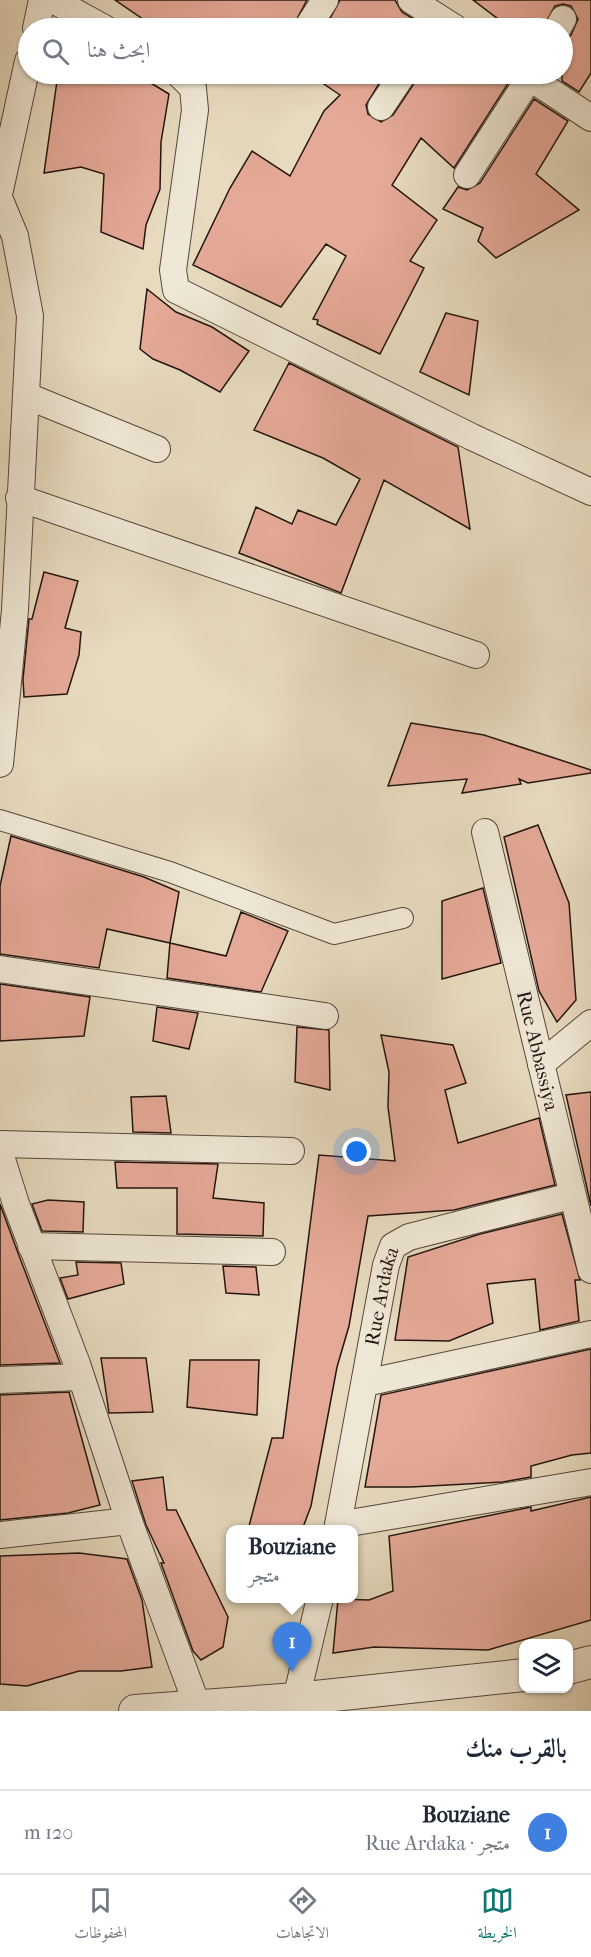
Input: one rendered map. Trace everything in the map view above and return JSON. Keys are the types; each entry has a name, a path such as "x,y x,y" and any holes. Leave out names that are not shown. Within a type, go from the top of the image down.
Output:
{"street":[{"path":"38,18 42,0"},
{"path":"313,18 325,0"},
{"path":"411,0 442,18"},
{"path":"63,2 88,18"},
{"path":"0,190 23,84"},
{"path":"189,84 193,88 195,110 173,270 176,290 440,421 591,492"},
{"path":"381,107 396,84"},
{"path":"467,175 523,84"},
{"path":"541,84 591,118"},
{"path":"0,200 15,236 30,316 15,610 0,765"},
{"path":"27,396 157,449"},
{"path":"19,498 476,655"},
{"path":"0,820 170,872 334,934 403,918"},
{"name":"Rue Abbassiya","path":"485,832 571,1196 591,1270"},
{"path":"0,969 325,1016"},
{"path":"541,1064 591,1023"},
{"path":"0,1144 291,1151"},
{"path":"0,1153 8,1204 31,1246 81,1377 129,1521 197,1705"},
{"name":"Rue Ardaka","path":"338,1525 386,1265 393,1246 409,1237 571,1196"},
{"path":"31,1246 272,1252"},
{"path":"365,1383 591,1334"},
{"path":"0,1380 81,1377"},
{"path":"349,1525 591,1482"},
{"path":"0,1535 129,1521"},
{"path":"296,1705 319,1603"},
{"path":"573,1667 591,1662"},
{"path":"135,1711 197,1705 296,1705 519,1676"}],"building":[{"path":"115,0 307,0 297,18 141,18"},
{"path":"340,0 395,0 402,12 412,18 330,18"},
{"path":"473,0 591,0 591,73 579,92 567,84 573,84 573,30 578,19 571,6 563,4 555,6 548,18 497,18"},
{"path":"57,84 152,84 169,94 161,142 160,189 146,225 143,249 101,232 104,174 81,167 44,173"},
{"path":"324,84 379,84 366,105 368,114 381,122 393,115 414,84 508,84 454,168 421,138 392,185 437,220 410,261 424,268 380,354 317,324 318,320 313,319 346,256 326,244 281,307 193,265 230,188 252,151 290,176 324,111 340,95"},
{"path":"534,99 568,121 536,174 579,210 496,258 478,241 483,228 443,209 458,187 467,190 480,183"},
{"path":"147,289 176,312 212,327 249,351 220,392 180,370 153,359 140,349"},
{"path":"446,313 478,321 469,395 420,372"},
{"path":"289,363 458,447 470,529 384,480 341,593 239,553 256,507 292,524 298,510 336,525 360,479 323,458 254,430"},
{"path":"44,572 78,581 65,628 81,632 79,655 67,694 24,697 23,679 29,619 32,619"},
{"path":"411,723 484,735 591,770 591,773 528,783 519,779 521,784 462,793 467,779 388,786"},
{"path":"538,825 569,903 576,1000 557,1022 539,991 504,837"},
{"path":"11,836 144,877 179,892 170,943 107,929 99,968 0,954 0,886"},
{"path":"483,888 501,963 442,979 442,901"},
{"path":"241,912 288,931 261,992 167,978 170,943 226,956"},
{"path":"0,984 90,997 84,1036 0,1041"},
{"path":"157,1007 198,1013 189,1049 153,1041"},
{"path":"297,1027 329,1030 330,1090 295,1082"},
{"path":"381,1035 453,1045 466,1083 445,1090 458,1143 539,1118 555,1185 454,1210 368,1216 349,1326 337,1367 311,1506 304,1525 249,1525 272,1438 283,1438 319,1155 395,1161 388,1107 389,1072"},
{"path":"591,1092 591,1206 566,1095"},
{"path":"166,1096 171,1133 133,1132 131,1097"},
{"path":"115,1162 218,1164 213,1198 264,1203 263,1236 177,1234 177,1188 117,1188"},
{"path":"48,1200 84,1202 83,1232 42,1231 32,1204"},
{"path":"0,1204 18,1253 60,1363 0,1365"},
{"path":"562,1214 580,1280 575,1280 579,1321 540,1330 535,1279 487,1284 493,1323 449,1341 395,1340 408,1257 480,1234"},
{"path":"76,1262 121,1263 124,1284 68,1299 60,1278 78,1275"},
{"path":"223,1266 256,1267 259,1295 226,1293"},
{"path":"591,1349 591,1453 572,1455 531,1466 531,1477 503,1482 365,1487 381,1395"},
{"path":"101,1358 146,1358 153,1412 109,1413"},
{"path":"190,1360 259,1360 257,1415 187,1407"},
{"path":"69,1392 100,1505 68,1513 0,1520 0,1395"},
{"path":"163,1477 167,1510 176,1510 228,1617 223,1647 201,1660 193,1651 161,1563 164,1563 146,1525 132,1481"},
{"path":"591,1497 591,1620 519,1639 519,1641 488,1650 374,1647 333,1653 338,1603 358,1603 358,1600 369,1600 393,1591 389,1536 531,1507 531,1511"},
{"path":"79,1553 127,1559 142,1600 152,1667 121,1671 79,1671 27,1686 0,1684 0,1556"}],"place":[{"name":"Bouziane","path":"292,1672"}]}
